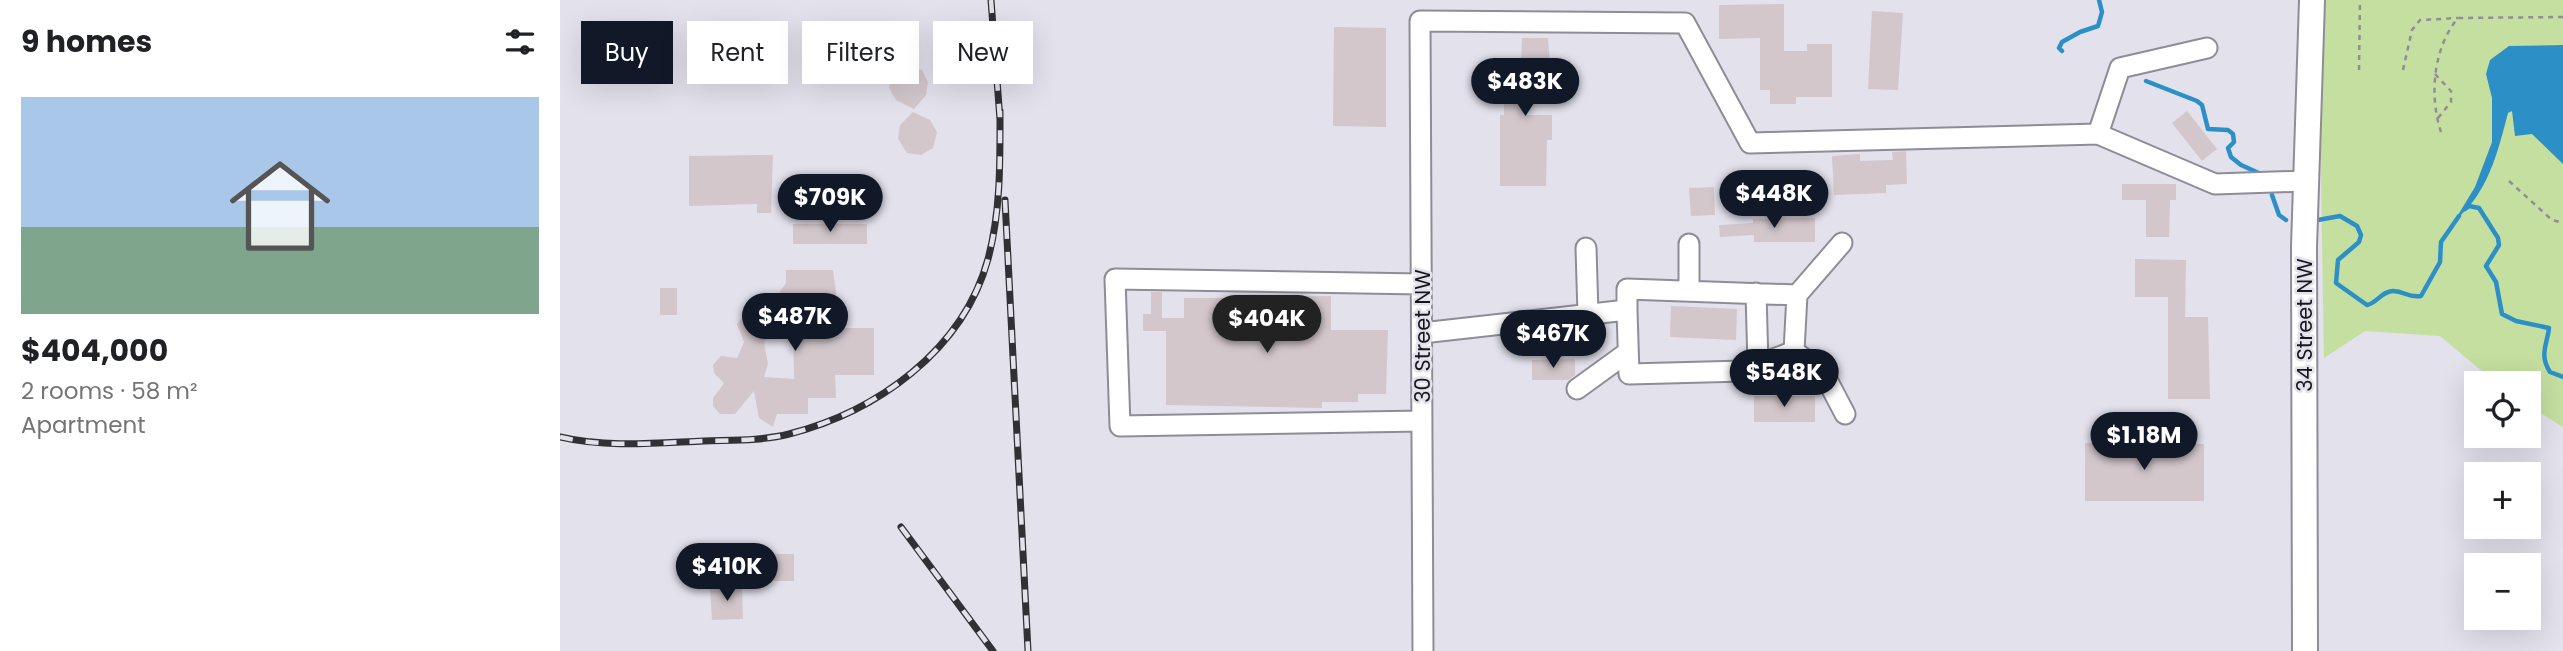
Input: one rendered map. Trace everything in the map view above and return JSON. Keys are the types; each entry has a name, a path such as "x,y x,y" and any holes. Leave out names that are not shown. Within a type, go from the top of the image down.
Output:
{"main road":[{"name":"34 Street NW","path":"2305,651 2305,181 2312,0"}],"street":[{"name":"30 Street NW","path":"1423,651 1420,22 1685,23 1750,143 2098,134"},
{"path":"2207,48 2120,68 2098,134 2215,184 2305,181"},
{"path":"1794,351 1797,295 1842,243"},
{"path":"1689,244 1689,291"},
{"path":"1586,248 1588,314"},
{"path":"1422,284 1115,279 1119,426 1422,421"},
{"path":"1794,351 1744,371 1629,374 1627,289 1797,295"},
{"path":"1756,293 1758,365"},
{"path":"1422,333 1627,310"},
{"path":"1794,351 1824,374 1845,414"},
{"path":"1577,389 1628,352"}],"path":[{"path":"2359,70 2360,0"},
{"path":"2403,70 2412,30 2420,20 2563,17"},
{"path":"2441,132 2437,119 2435,74 2450,27 2458,18"},
{"path":"2435,74 2451,91 2451,102 2437,119"},
{"path":"2509,181 2552,220 2563,223"}],"green space":[{"path":"2318,0 2563,0 2563,427 2541,413 2541,371 2482,371 2440,336 2365,331 2324,358"}],"water":[{"path":"2563,45 2563,164 2532,134 2515,136 2512,111 2508,113 2496,157 2484,185 2476,198 2455,220 2475,187 2492,142 2492,98 2486,74 2490,60 2509,46"}],"building":[{"path":"1784,4 1784,51 1807,51 1807,44 1832,44 1832,97 1796,97 1796,104 1770,104 1770,90 1760,90 1760,38 1719,39 1719,5"},
{"path":"1872,11 1903,13 1898,90 1868,89"},
{"path":"1334,27 1386,28 1386,127 1333,126"},
{"path":"1522,38 1548,38 1552,88 1527,88 1527,115 1552,115 1552,140 1547,140 1546,186 1500,186 1500,115 1504,115 1504,89 1500,89 1499,64 1521,64"},
{"path":"919,69 928,82 926,95 914,109 896,100 889,88 890,84 919,84"},
{"path":"2187,111 2217,149 2202,161 2172,123"},
{"path":"913,112 930,120 937,132 933,148 921,155 907,153 898,139 900,125"},
{"path":"1906,151 1907,184 1886,185 1886,193 1834,195 1832,156 1860,154 1860,161 1893,160 1892,152"},
{"path":"773,155 771,213 757,213 757,204 689,206 689,156"},
{"path":"2122,184 2176,184 2176,200 2170,200 2169,237 2146,237 2146,200 2122,200"},
{"path":"1714,187 1715,215 1691,216 1689,188"},
{"path":"1815,218 1815,242 1754,242 1754,235 1720,237 1719,225 1753,223 1753,219"},
{"path":"793,224 867,224 867,244 793,244"},
{"path":"2135,259 2186,260 2185,317 2208,317 2210,399 2168,399 2168,297 2135,297"},
{"path":"786,270 833,270 838,307 814,328 874,328 874,375 835,375 836,398 808,398 808,414 777,414 773,427 759,418 754,391 735,414 720,414 713,406 713,398 724,383 714,373 713,365 721,356 737,358 744,342 737,324 753,304 753,330 769,330 764,343 768,364 764,377 794,379 793,312 781,308 776,297 786,283"},
{"path":"660,288 677,288 677,315 660,315"},
{"path":"1151,292 1162,292 1162,318 1184,318 1184,298 1250,298 1250,330 1274,330 1273,297 1331,296 1331,330 1388,330 1386,394 1358,394 1358,402 1322,402 1322,408 1166,405 1166,331 1143,331 1143,314 1151,314"},
{"path":"1671,306 1737,309 1736,340 1670,337"},
{"path":"1575,359 1575,375 1569,380 1532,380 1532,360"},
{"path":"1754,396 1815,396 1815,422 1754,422"},
{"path":"2085,443 2204,444 2204,501 2085,501"},
{"path":"742,554 794,554 794,581 742,581"},
{"path":"742,586 743,619 712,620 710,587"}],"waterway":[{"path":"2062,51 2059,48 2062,42 2098,26 2102,12 2099,0"},
{"path":"2146,81 2202,105 2208,129 2228,130 2233,134 2234,142 2228,148 2231,157 2261,174"},
{"path":"2272,195 2279,215 2286,220"},
{"path":"2465,209 2469,206 2479,208 2498,238 2499,245 2486,266 2496,282 2502,314 2516,321 2549,328 2545,360 2550,372 2563,377"},
{"path":"2318,220 2340,216 2357,226 2361,235 2359,242 2338,260 2336,283 2367,305 2389,292 2421,296 2440,262 2441,242 2459,216"}],"railway":[{"path":"991,0 1000,120"},
{"path":"560,437 596,443 632,444 746,440 779,436 822,424 853,410 912,373 937,349 959,322 976,292 988,259 998,204 1000,111"},
{"path":"1005,200 1028,651"},
{"path":"901,527 993,651"}]}
